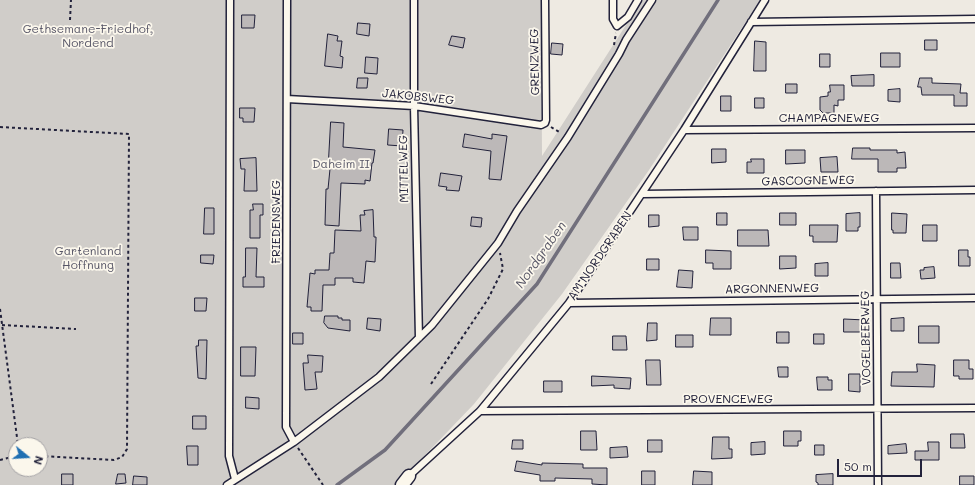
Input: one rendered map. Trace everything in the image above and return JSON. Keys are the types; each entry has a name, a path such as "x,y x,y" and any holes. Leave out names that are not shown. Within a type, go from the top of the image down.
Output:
{"lane":[{"path":"230,0 229,456 235,479"},
{"name":"FRIEDENSWEG","path":"287,0 286,427 294,442"},
{"name":"MITTELWEG","path":"414,0 414,106 419,338"},
{"name":"GRENZWEG","path":"545,0 545,123"},
{"path":"613,0 613,19 617,26 628,17 638,0"},
{"path":"227,485 294,442 379,376 432,325 498,243 517,211 568,137 620,54 626,40 652,0"},
{"name":"AM NORDGRABEN","path":"406,481 480,411 569,303 684,130 765,0"},
{"path":"751,22 975,19"},
{"name":"JAKOBSWEG","path":"287,99 414,106 541,125 545,123"},
{"name":"CHAMPAGNEWEG","path":"684,130 975,128"},
{"name":"GASCOGNEWEG","path":"642,194 975,190"},
{"name":"VOGELBEERWEG","path":"876,191 878,485"},
{"name":"ARGONNENWEG","path":"569,303 975,298"},
{"name":"PROVENCEWEG","path":"480,411 975,408"}],"path":[{"path":"70,20 71,0"},
{"path":"545,123 568,137"},
{"path":"0,127 129,134 127,449 122,457 114,460 48,456"},
{"path":"431,384 488,299 503,269 498,243"},
{"path":"0,309 17,437"},
{"path":"2,325 76,329"},
{"path":"294,442 323,485"}],"green space":[{"path":"0,0 541,0 542,156 642,0 760,0 649,170 562,294 474,404 398,485 0,485"}],"building":[{"path":"242,15 255,15 254,28 242,28"},
{"path":"358,23 370,24 369,36 357,34"},
{"path":"328,34 338,36 337,41 342,41 340,56 343,57 342,68 325,66"},
{"path":"452,36 465,38 463,48 449,45"},
{"path":"925,40 937,40 937,50 925,50"},
{"path":"755,41 766,42 766,71 754,71"},
{"path":"552,43 563,44 562,55 551,54"},
{"path":"881,53 900,53 900,67 881,67"},
{"path":"820,54 830,54 830,67 820,67"},
{"path":"366,57 378,58 377,74 365,73"},
{"path":"874,75 874,86 852,86 851,76"},
{"path":"358,78 368,78 367,88 357,88"},
{"path":"920,78 932,78 932,83 961,84 960,93 967,93 967,106 954,106 954,95 922,95 921,87 918,87"},
{"path":"786,84 797,84 797,93 786,93"},
{"path":"830,85 844,85 844,100 838,100 838,106 834,105 834,113 823,113 820,110 820,97 828,96 828,92 830,92"},
{"path":"900,89 900,102 888,101 888,90"},
{"path":"721,96 731,96 731,111 721,111"},
{"path":"755,98 764,98 764,108 755,108"},
{"path":"240,108 255,108 254,122 243,122 243,118 240,118"},
{"path":"331,122 344,123 343,147 375,150 370,181 365,180 365,184 341,183 339,226 325,225 326,189 328,189 331,159 329,158"},
{"path":"389,129 403,130 402,146 388,145"},
{"path":"465,134 492,139 492,134 507,136 501,180 489,179 491,151 463,147"},
{"path":"853,148 870,148 870,150 897,150 897,153 905,152 906,168 897,168 897,172 878,172 878,159 852,159"},
{"path":"712,149 726,149 726,162 712,163"},
{"path":"786,150 805,150 805,163 786,164"},
{"path":"837,157 838,172 821,172 820,158"},
{"path":"256,158 257,191 244,191 245,169 241,169 240,159"},
{"path":"751,159 764,159 764,173 747,173 747,162 751,162"},
{"path":"441,173 462,176 459,191 446,190 447,187 439,186"},
{"path":"253,204 263,204 263,215 260,215 260,238 250,238 250,210 253,210"},
{"path":"205,208 214,208 214,234 204,234"},
{"path":"373,210 374,237 376,237 375,262 366,261 364,283 353,282 353,278 335,278 335,285 323,285 322,311 311,311 311,307 307,307 310,273 315,274 315,270 329,270 330,253 334,253 335,230 361,231 360,215 365,215 364,211"},
{"path":"717,213 727,213 727,225 717,225"},
{"path":"780,213 796,213 796,225 780,225"},
{"path":"860,213 860,227 858,227 858,231 846,231 846,214"},
{"path":"892,213 907,214 906,233 893,233"},
{"path":"649,215 659,215 659,226 649,227"},
{"path":"472,217 482,218 481,227 471,226"},
{"path":"810,225 838,225 837,242 813,242 813,236 810,236"},
{"path":"923,225 937,225 937,241 923,241"},
{"path":"683,227 698,227 698,240 684,240"},
{"path":"738,230 768,230 769,246 738,246"},
{"path":"246,248 257,248 256,277 264,277 264,287 243,287 243,277 245,277"},
{"path":"706,250 731,251 731,269 713,269 713,263 706,263"},
{"path":"959,250 968,250 970,266 959,266"},
{"path":"201,255 214,255 213,264 201,263"},
{"path":"780,256 796,256 796,268 780,269"},
{"path":"647,259 659,259 659,270 647,270"},
{"path":"828,263 828,276 815,276 815,264"},
{"path":"891,263 900,263 901,278 891,278"},
{"path":"934,267 935,278 921,279 920,270"},
{"path":"679,270 693,271 692,288 677,287"},
{"path":"195,298 207,298 206,311 195,311"},
{"path":"325,316 338,316 338,318 342,318 342,320 350,320 350,331 328,328 324,323"},
{"path":"368,318 381,319 380,331 367,329"},
{"path":"711,318 731,318 731,335 710,335"},
{"path":"904,318 904,331 891,331 891,319"},
{"path":"844,319 865,320 864,332 844,332"},
{"path":"648,323 657,323 657,340 647,341"},
{"path":"919,326 939,326 939,343 919,343"},
{"path":"777,332 789,332 789,343 777,343"},
{"path":"293,333 303,333 303,344 293,344"},
{"path":"814,334 824,334 824,344 814,344"},
{"path":"676,335 693,335 693,347 676,347"},
{"path":"613,336 626,336 627,350 613,350"},
{"path":"199,340 207,340 206,379 198,378 196,346 198,346"},
{"path":"241,347 256,347 255,376 241,376"},
{"path":"308,355 323,356 322,372 315,372 317,389 305,390 303,363 308,363"},
{"path":"646,360 660,360 661,385 647,385"},
{"path":"954,360 969,360 969,369 973,369 973,379 959,379 959,376 954,376"},
{"path":"917,364 935,365 934,387 891,386 892,372 917,372"},
{"path":"778,367 788,367 788,377 779,377"},
{"path":"849,374 860,374 860,392 849,391"},
{"path":"592,376 631,378 630,389 614,388 614,385 592,386"},
{"path":"817,377 828,377 828,380 832,380 832,390 818,390"},
{"path":"544,381 562,381 562,392 544,392"},
{"path":"246,397 259,398 259,409 246,408"},
{"path":"193,416 206,416 206,429 193,429"},
{"path":"581,431 596,431 597,450 581,450"},
{"path":"784,431 801,431 801,441 798,441 798,446 784,446"},
{"path":"951,434 964,434 965,448 951,448"},
{"path":"713,437 729,437 729,449 732,449 732,458 712,459"},
{"path":"513,440 523,440 523,449 512,449"},
{"path":"648,440 662,440 662,452 648,452"},
{"path":"765,442 765,454 751,455 751,443"},
{"path":"928,442 939,442 939,460 915,460 915,451 928,451"},
{"path":"906,444 907,453 888,454 888,446"},
{"path":"815,445 824,445 824,455 815,455"},
{"path":"187,446 198,446 198,465 188,465"},
{"path":"627,447 628,457 610,458 610,448"},
{"path":"517,461 542,465 542,463 583,464 583,468 607,468 607,485 592,484 592,479 555,478 555,481 540,481 540,475 515,471"},
{"path":"642,471 655,471 655,485 642,485"},
{"path":"694,471 712,472 712,485 693,485"},
{"path":"62,474 73,474 73,485 62,485"},
{"path":"118,474 125,474 126,483 116,484"},
{"path":"833,474 833,485 818,485 816,482 816,475"},
{"path":"134,476 147,477 147,485 133,485"},
{"path":"960,476 974,476 974,485 960,485"}],"waterway":[{"name":"Nordgraben","path":"337,485 385,450 537,284 718,0"}],"park label":[{"name":"Gethsemane-Friedhof, Nordend","path":"88,36"},
{"name":"Daheim II","path":"341,164"},
{"name":"Gartenland Hoffnung","path":"88,258"}]}
